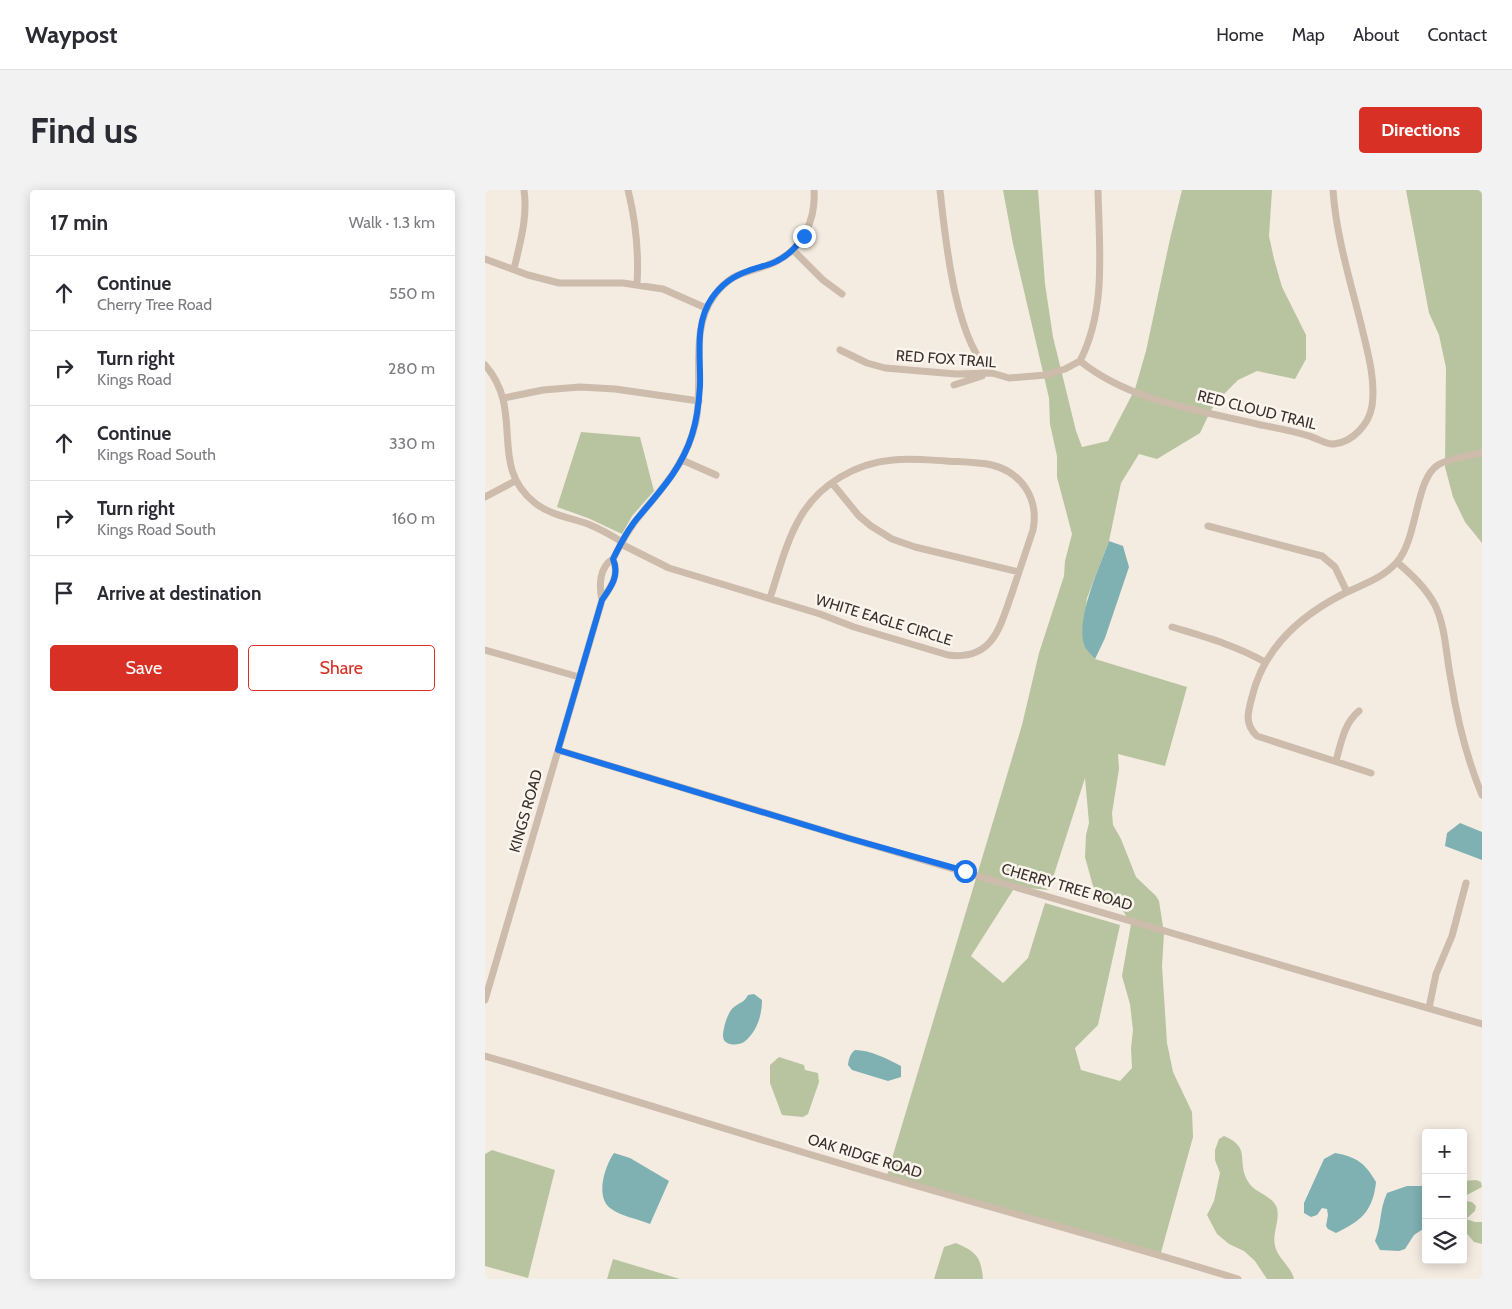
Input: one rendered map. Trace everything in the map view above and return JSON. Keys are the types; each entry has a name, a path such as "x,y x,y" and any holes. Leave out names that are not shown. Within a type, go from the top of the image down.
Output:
{"street":[{"path":"514,269 523,234 524,190"},
{"path":"628,190 637,232 637,284"},
{"path":"613,559 616,573 614,581 601,577 606,563 613,559 641,513 666,485 682,460 693,433 699,402 700,330 706,308 718,290 731,279 748,270 775,262 793,250 804,236 810,221 814,207 814,190"},
{"path":"940,190 953,288 973,350 982,365 992,373"},
{"path":"1080,361 1091,337 1099,300 1099,190"},
{"name":"RED CLOUD TRAIL","path":"1080,361 1097,374 1115,384 1150,397 1308,435 1330,444 1337,444 1351,438 1363,427 1370,415 1372,384 1367,350 1336,219 1333,190"},
{"path":"793,250 823,280 842,294"},
{"path":"485,259 559,283 637,284 663,289 706,308"},
{"name":"RED FOX TRAIL","path":"840,350 867,364 885,368 956,374 992,373 1009,378 1046,375 1065,369 1080,361"},
{"path":"485,365 496,380 503,398 507,422 509,461 515,481 485,498"},
{"path":"954,385 992,373"},
{"path":"503,398 543,390 580,387 615,389 699,402"},
{"path":"1371,773 1263,739 1252,731 1247,714 1257,681 1265,662 1280,641 1301,620 1347,592 1384,575 1397,562 1408,544 1425,483 1430,472 1440,464 1482,453"},
{"name":"WHITE EAGLE CIRCLE","path":"515,481 527,496 541,507 602,530 621,543 669,568 770,598 920,647 948,655 963,656 982,650 1000,630 1033,530 1035,514 1027,488 1004,468 986,464 894,459 859,468 832,483 807,506 794,529 770,598"},
{"path":"682,460 716,475"},
{"path":"832,483 859,516 892,539 915,547 1019,572"},
{"path":"1208,526 1322,556 1335,567 1347,592"},
{"path":"1397,562 1423,587 1438,614 1459,721 1482,795"},
{"name":"KINGS ROAD","path":"601,577 599,590 602,600"},
{"name":"KINGS ROAD","path":"485,1000 602,600 614,581"},
{"path":"1172,627 1239,648 1265,662"},
{"path":"485,650 579,677"},
{"path":"1336,761 1345,728 1352,716 1359,711"},
{"name":"CHERRY TREE ROAD","path":"558,750 840,836 1482,1024"},
{"path":"1429,1008 1436,974 1452,936 1466,883"},
{"name":"OAK RIDGE ROAD","path":"485,1056 884,1176 1238,1279"}],"green space":[{"path":"1003,190 1038,190 1045,284 1053,337 1076,431 1082,447 1108,441 1135,389 1146,351 1182,190 1272,190 1269,236 1274,259 1282,287 1306,335 1306,359 1295,379 1257,371 1238,380 1211,410 1200,433 1157,459 1139,454 1121,483 1109,541 1087,598 1083,636 1086,647 1095,659 1187,687 1165,766 1118,754 1119,769 1112,813 1113,825 1121,839 1136,877 1159,901 1164,933 1162,966 1167,1043 1173,1072 1192,1112 1193,1137 1160,1256 887,1175 1022,725 1039,653 1064,576 1065,561 1072,534 1057,477 1057,456 1050,424 1049,398 1013,244","holes":["1085,778 1089,823 1086,835 1085,857 1093,886 1100,898 1123,911 1131,924 1122,976 1130,1004 1133,1030 1131,1048 1132,1068 1120,1081 1081,1070 1075,1048 1098,1025 1120,925 1045,903 1028,958 1003,983 971,956 1015,887 1049,890"]},
{"path":"1406,190 1482,190 1482,543 1465,522 1453,497 1445,467 1446,368 1439,335 1429,313"},
{"path":"581,432 640,437 654,491 632,516 622,534 588,518 557,507"},
{"path":"779,1057 804,1065 805,1070 818,1073 819,1082 808,1114 803,1117 782,1115 770,1083 770,1065"},
{"path":"1224,1136 1238,1145 1241,1151 1245,1175 1249,1183 1268,1197 1277,1208 1278,1218 1274,1237 1275,1246 1294,1279 1267,1279 1255,1261 1244,1251 1229,1244 1217,1234 1207,1215 1214,1201 1220,1173 1215,1160 1215,1150 1219,1139"},
{"path":"492,1150 555,1170 528,1278 485,1266 485,1154"},
{"path":"1476,1180 1481,1182 1482,1187 1467,1195 1467,1181"},
{"path":"1467,1201 1472,1202 1476,1206 1475,1211 1467,1218"},
{"path":"1467,1219 1482,1222 1482,1244 1474,1242 1467,1234"},
{"path":"956,1243 973,1252 979,1260 983,1279 934,1279 944,1247"},
{"path":"613,1259 680,1279 607,1279"}],"water":[{"path":"1109,541 1123,546 1129,567 1105,638 1095,659 1085,647 1083,623 1089,594"},
{"path":"1460,823 1482,832 1482,860 1445,846 1447,833"},
{"path":"754,994 762,1000 761,1011 760,1017 749,1038 744,1042 735,1044 725,1042 723,1036 725,1024 730,1012 745,1000 748,995"},
{"path":"855,1050 873,1053 901,1066 901,1077 888,1081 852,1070 848,1065 850,1056"},
{"path":"614,1153 630,1158 669,1181 650,1224 619,1213 605,1203 602,1189 603,1181 607,1165"},
{"path":"1335,1153 1360,1162 1376,1182 1369,1208 1359,1219 1336,1233 1326,1226 1327,1209 1322,1208 1317,1215 1311,1217 1304,1213 1304,1203 1324,1159"},
{"path":"1407,1186 1422,1186 1422,1230 1414,1235 1405,1249 1399,1251 1380,1250 1375,1241 1387,1193"}],"route":[{"path":"804,236 793,250 783,258 765,266 748,270 731,279 718,290 706,308 700,330 699,402 693,433 682,460 666,485 626,533 613,559 616,573 614,581 602,600 558,750 848,838 965,871"}]}
